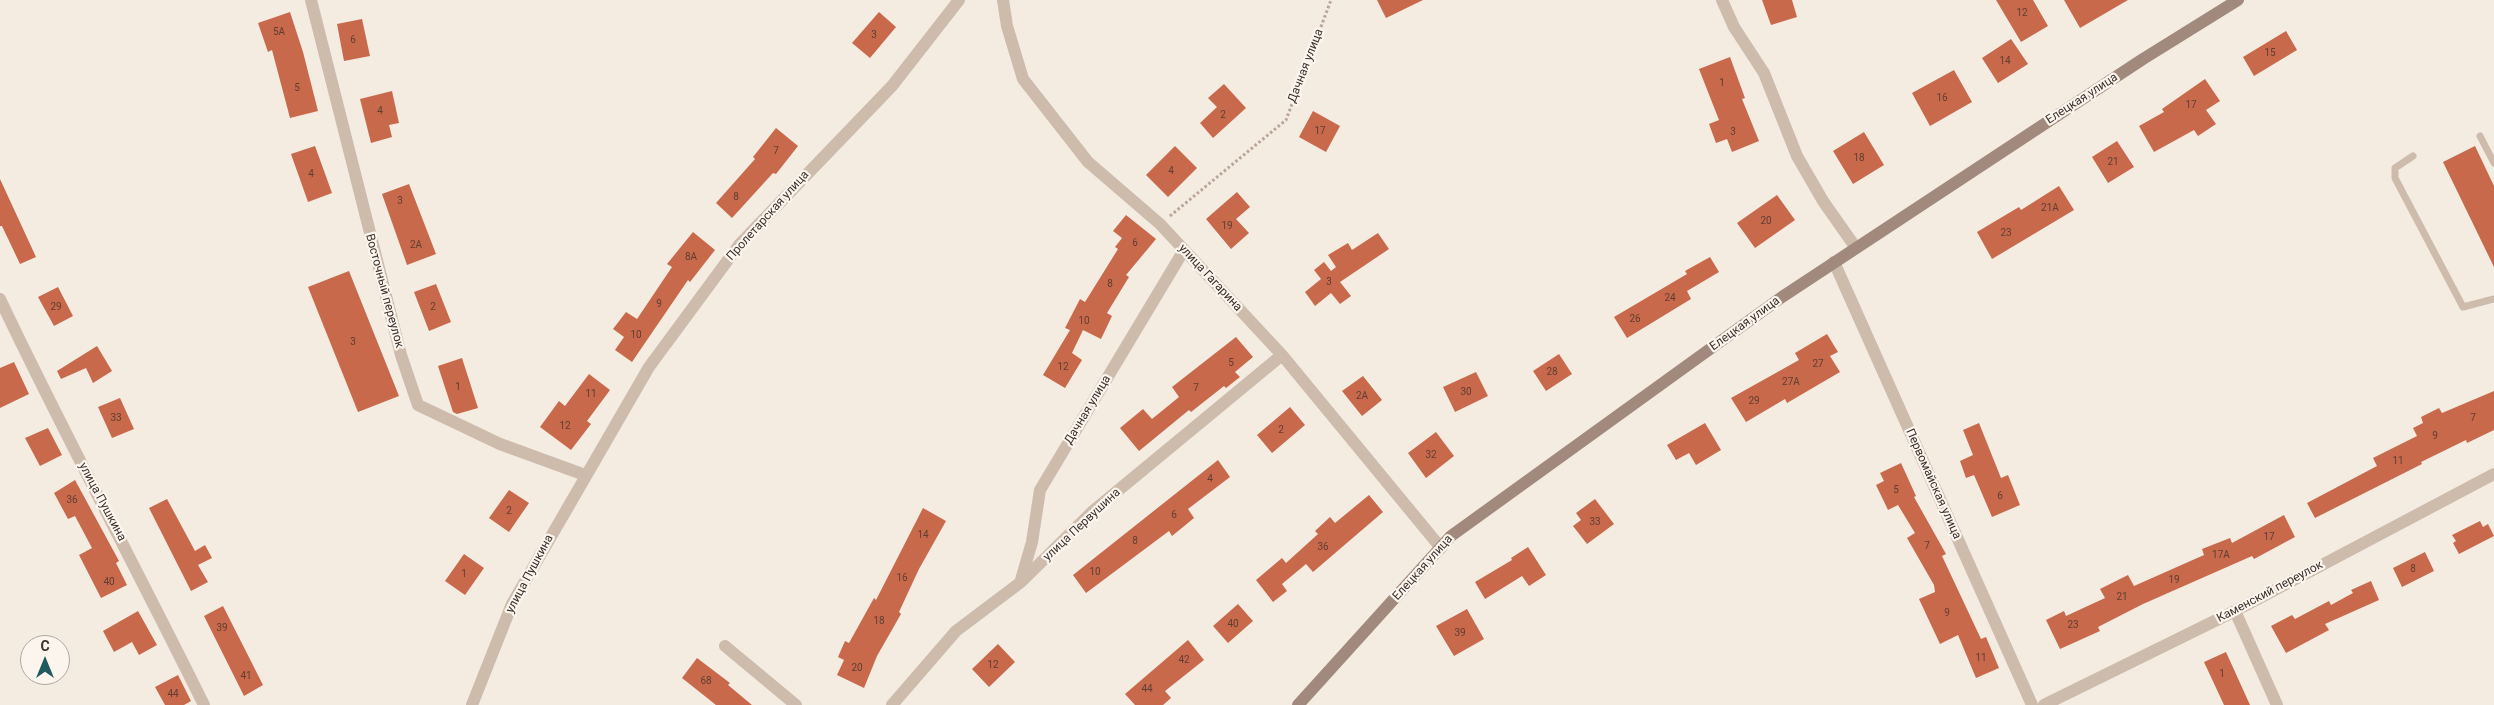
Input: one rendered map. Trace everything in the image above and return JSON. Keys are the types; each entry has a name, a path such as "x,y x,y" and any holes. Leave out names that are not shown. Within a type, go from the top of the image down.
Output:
{"main road":[{"name":"Елецкая улица","path":"1298,705 1452,536 1476,518 1782,296 2143,59 2238,0"}],"street":[{"name":"Восточный переулок","path":"311,0 398,346 418,406 500,444 585,476"},
{"name":"Пролетарская улица","path":"585,476 649,367 739,245 892,86 960,0"},
{"name":"улица Гагарина","path":"1003,0 1007,26 1023,79 1088,162 1160,224 1282,355 1441,548"},
{"path":"1722,0 1734,27 1764,74 1797,156 1823,201 1856,248"},
{"name":"Дачная улица","path":"1021,582 1032,542 1040,490 1184,250"},
{"name":"Первомайская улица","path":"1834,262 2032,705"},
{"name":"улица Пушкина","path":"0,299 45,395 133,561 204,705"},
{"name":"улица Первушина","path":"892,705 956,632 1021,582 1092,512 1282,355"},
{"name":"Каменский переулок","path":"2044,705 2235,612 2494,474"},
{"name":"улица Пушкина","path":"472,705 512,604 585,476"},
{"path":"2235,612 2276,705"},
{"path":"725,646 796,705"}],"lane":[{"path":"2480,136 2494,163"},
{"path":"2413,156 2395,168 2395,178 2463,307 2494,299"}],"path":[{"name":"Дачная улица","path":"1160,224 1286,120 1331,0"}],"building":[{"path":"1377,0 1423,0 1386,18"},
{"path":"1762,0 1792,0 1797,17 1771,25"},
{"path":"1996,0 2033,0 2048,26 2021,42"},
{"path":"2064,0 2128,0 2080,28"},
{"path":"290,12 303,52 318,111 290,118 272,50 268,52 258,23"},
{"path":"879,12 896,27 870,58 852,43"},
{"path":"362,19 370,56 344,61 337,24"},
{"path":"2286,31 2297,50 2254,76 2243,57"},
{"path":"2011,39 2028,64 1998,83 1982,58"},
{"path":"1730,57 1745,98 1742,99 1759,141 1732,152 1727,139 1716,143 1709,124 1719,120 1699,69"},
{"path":"1954,70 1972,102 1930,126 1912,93"},
{"path":"2205,79 2220,101 2206,110 2216,124 2198,136 2194,130 2154,152 2139,126 2164,112 2162,109"},
{"path":"1224,84 1246,108 1213,138 1200,123 1217,107 1208,98"},
{"path":"392,91 399,123 389,125 392,137 371,143 360,99"},
{"path":"1313,111 1340,126 1326,152 1299,137"},
{"path":"776,128 798,146 776,174 773,173 732,218 716,203 755,159 753,157"},
{"path":"1864,132 1884,165 1853,184 1833,151"},
{"path":"2117,141 2134,167 2108,183 2092,157"},
{"path":"315,146 332,193 308,202 291,154"},
{"path":"1175,146 1197,168 1168,197 1146,175"},
{"path":"2475,146 2494,186 2494,267 2443,162"},
{"path":"0,179 36,257 20,264 2,226 0,226"},
{"path":"409,184 436,254 407,265 382,194"},
{"path":"2059,186 2074,210 1992,259 1977,232 2019,207 2021,210"},
{"path":"1237,192 1250,207 1236,219 1249,233 1231,249 1206,219"},
{"path":"1777,195 1795,220 1755,248 1737,223"},
{"path":"1126,215 1156,239 1126,275 1129,277 1107,313 1112,316 1101,339 1083,330 1072,353 1082,360 1065,388 1043,375 1070,330 1065,328 1080,299 1085,302 1118,249 1115,247 1122,238 1113,231"},
{"path":"693,232 715,250 690,282 688,280 632,362 615,350 624,337 613,329 626,312 637,319 672,267 667,264"},
{"path":"1378,233 1389,249 1340,282 1351,296 1340,304 1331,293 1315,306 1305,292 1321,279 1314,270 1324,262 1331,271 1336,267 1328,255 1348,243 1352,250"},
{"path":"1710,257 1719,272 1687,291 1691,299 1627,338 1614,317 1687,274 1685,271"},
{"path":"349,271 399,396 358,412 308,287"},
{"path":"436,284 451,322 429,331 414,292"},
{"path":"58,287 73,316 54,326 38,297"},
{"path":"1827,334 1838,352 1830,356 1840,372 1787,403 1785,399 1746,422 1731,398 1799,360 1795,353"},
{"path":"1236,337 1253,357 1235,372 1240,377 1226,388 1224,386 1191,412 1189,410 1139,451 1120,428 1143,409 1152,419 1179,397 1172,387"},
{"path":"97,346 112,371 93,383 86,368 61,379 57,371"},
{"path":"1559,354 1572,374 1546,391 1533,371"},
{"path":"462,358 478,408 457,414 453,412 438,366"},
{"path":"14,362 29,394 0,408 0,368"},
{"path":"1476,372 1488,396 1455,412 1443,387"},
{"path":"589,374 610,390 587,421 591,424 571,450 540,427 559,401 565,406"},
{"path":"1363,376 1382,400 1362,416 1342,391"},
{"path":"2494,391 2494,430 2467,443 2466,440 2421,462 2422,464 2315,518 2307,503 2377,466 2373,458 2417,436 2413,428 2423,423 2421,417 2439,408 2442,413"},
{"path":"120,398 134,429 112,438 98,407"},
{"path":"1290,407 1305,425 1272,453 1257,435"},
{"path":"1705,423 1721,450 1696,465 1689,453 1676,460 1667,445"},
{"path":"1979,423 2001,478 2008,475 2020,505 1992,517 1974,475 1966,478 1960,461 1973,455 1963,430"},
{"path":"48,428 62,455 40,466 25,438"},
{"path":"1436,432 1454,456 1426,478 1408,453"},
{"path":"1218,460 1230,477 1188,509 1194,518 1172,536 1169,531 1086,593 1073,575"},
{"path":"1901,463 1916,496 1914,497 1946,554 1942,556 1981,639 1986,637 1999,668 1976,678 1958,635 1940,644 1919,599 1935,592 1934,585 1907,538 1915,533 1898,505 1888,510 1876,485 1884,481 1880,473"},
{"path":"75,480 119,561 116,563 127,585 101,598 79,555 92,548 75,516 68,519 54,493"},
{"path":"509,490 529,503 509,532 489,518"},
{"path":"1369,495 1383,512 1313,572 1306,564 1282,584 1287,591 1273,602 1256,580 1282,558 1286,563 1318,534 1315,531 1330,517 1335,523"},
{"path":"167,499 195,551 205,545 212,558 198,565 208,582 191,591 149,508"},
{"path":"1595,499 1614,524 1587,544 1573,526 1581,520 1576,513"},
{"path":"923,508 946,521 919,569 899,612 901,614 877,656 864,688 837,675 844,660 838,657 845,641 849,643 874,598 876,600"},
{"path":"2284,515 2295,537 2254,559 2252,556 2143,604 2098,627 2100,631 2060,649 2046,620 2064,611 2066,616 2105,598 2100,589 2128,575 2134,586 2204,555 2202,549 2230,538 2232,543"},
{"path":"2480,521 2483,527 2488,524 2494,536 2459,554 2453,543 2456,541 2452,535"},
{"path":"1528,547 1546,575 1529,586 1522,576 1485,599 1475,582 1512,560 1511,558"},
{"path":"2425,552 2434,571 2402,587 2393,568"},
{"path":"464,554 484,568 465,595 445,581"},
{"path":"2371,581 2379,600 2325,624 2329,630 2286,653 2271,626 2292,615 2295,619 2329,601 2331,605 2353,593 2351,590"},
{"path":"1238,604 1253,621 1228,643 1213,626"},
{"path":"223,606 263,685 244,696 204,616"},
{"path":"1467,609 1484,639 1454,656 1436,626"},
{"path":"138,611 157,645 139,655 132,642 114,652 103,631"},
{"path":"1188,640 1204,660 1165,691 1171,698 1163,705 1135,705 1125,694"},
{"path":"998,644 1015,662 989,687 972,669"},
{"path":"2226,652 2250,705 2224,705 2204,662"},
{"path":"697,658 730,683 728,685 752,705 716,705 682,678"},
{"path":"178,675 191,701 184,705 165,705 155,687"}]}
